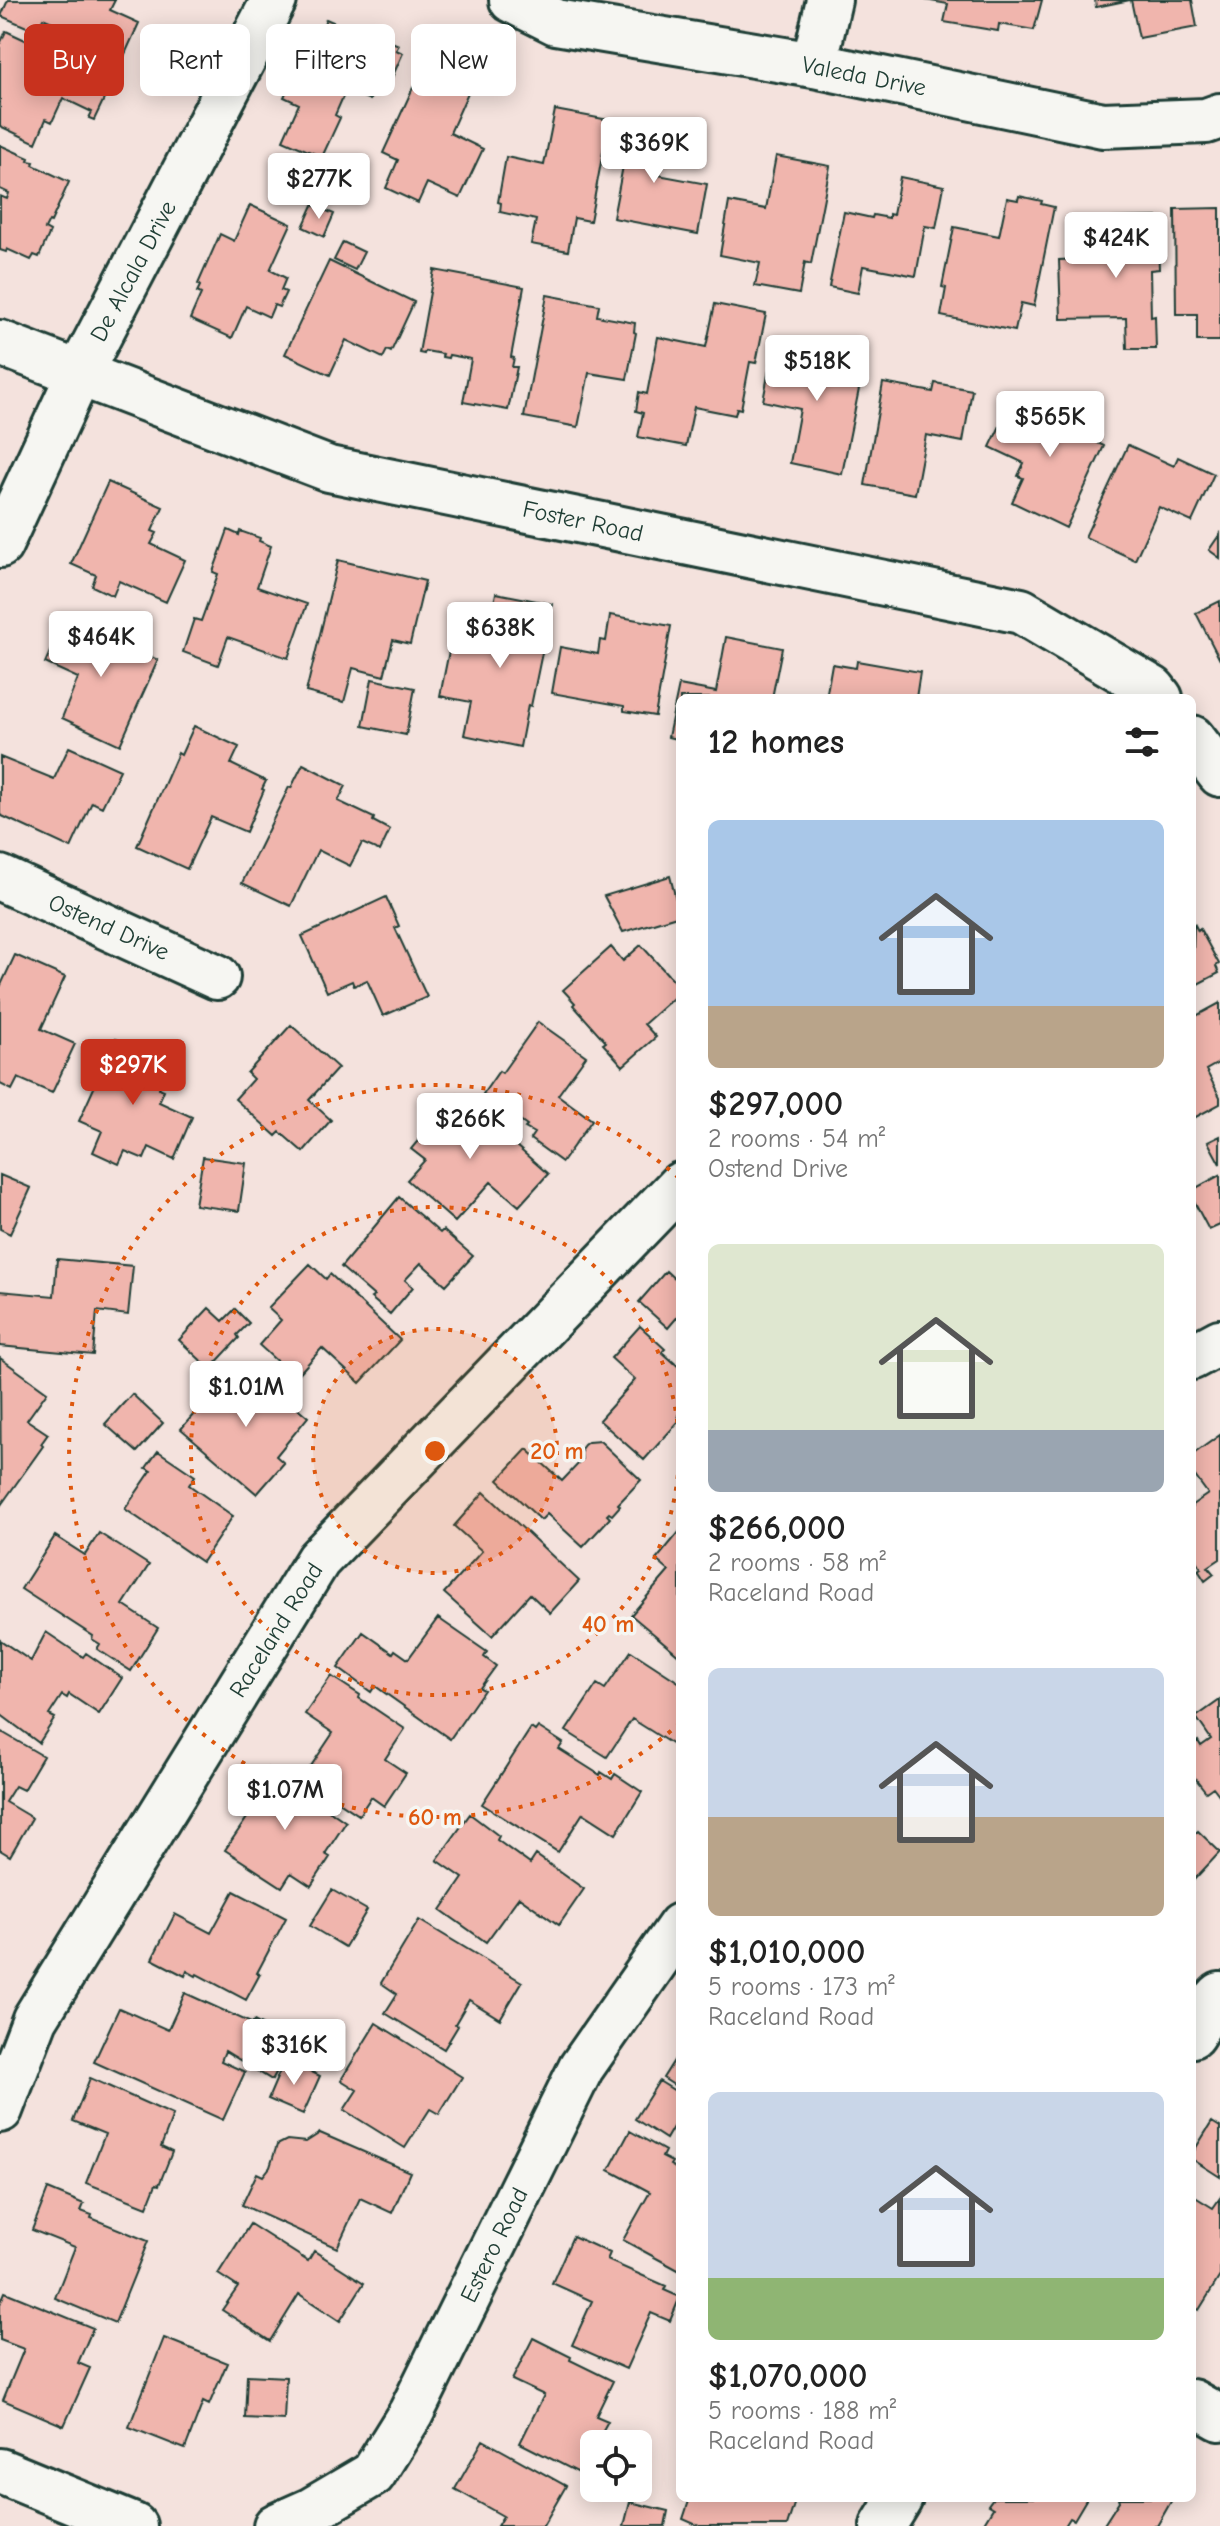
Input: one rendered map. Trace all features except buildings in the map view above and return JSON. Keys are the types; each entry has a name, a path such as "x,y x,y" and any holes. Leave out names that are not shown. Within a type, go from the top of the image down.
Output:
{"street":[{"name":"De Alcala Drive","path":"0,545 79,374 274,0"},
{"name":"Valeda Drive","path":"512,0 556,22 814,65 1103,125 1206,121 1220,116"},
{"path":"814,65 829,0"},
{"name":"Foster Road","path":"0,343 329,469 1021,611 1157,694"},
{"path":"1196,743 1220,774"},
{"name":"Ostend Drive","path":"0,878 217,977"},
{"name":"Raceland Road","path":"0,2110 35,2019 318,1560 676,1189"},
{"path":"1196,1355 1220,1342"},
{"name":"Estero Road","path":"276,2526 312,2510 373,2474 411,2413 581,2068 676,1932"},
{"path":"1196,2029 1220,1995"},
{"path":"1196,2404 1220,2418"},
{"path":"0,2471 134,2526"},
{"path":"883,2526 898,2502"}]}
